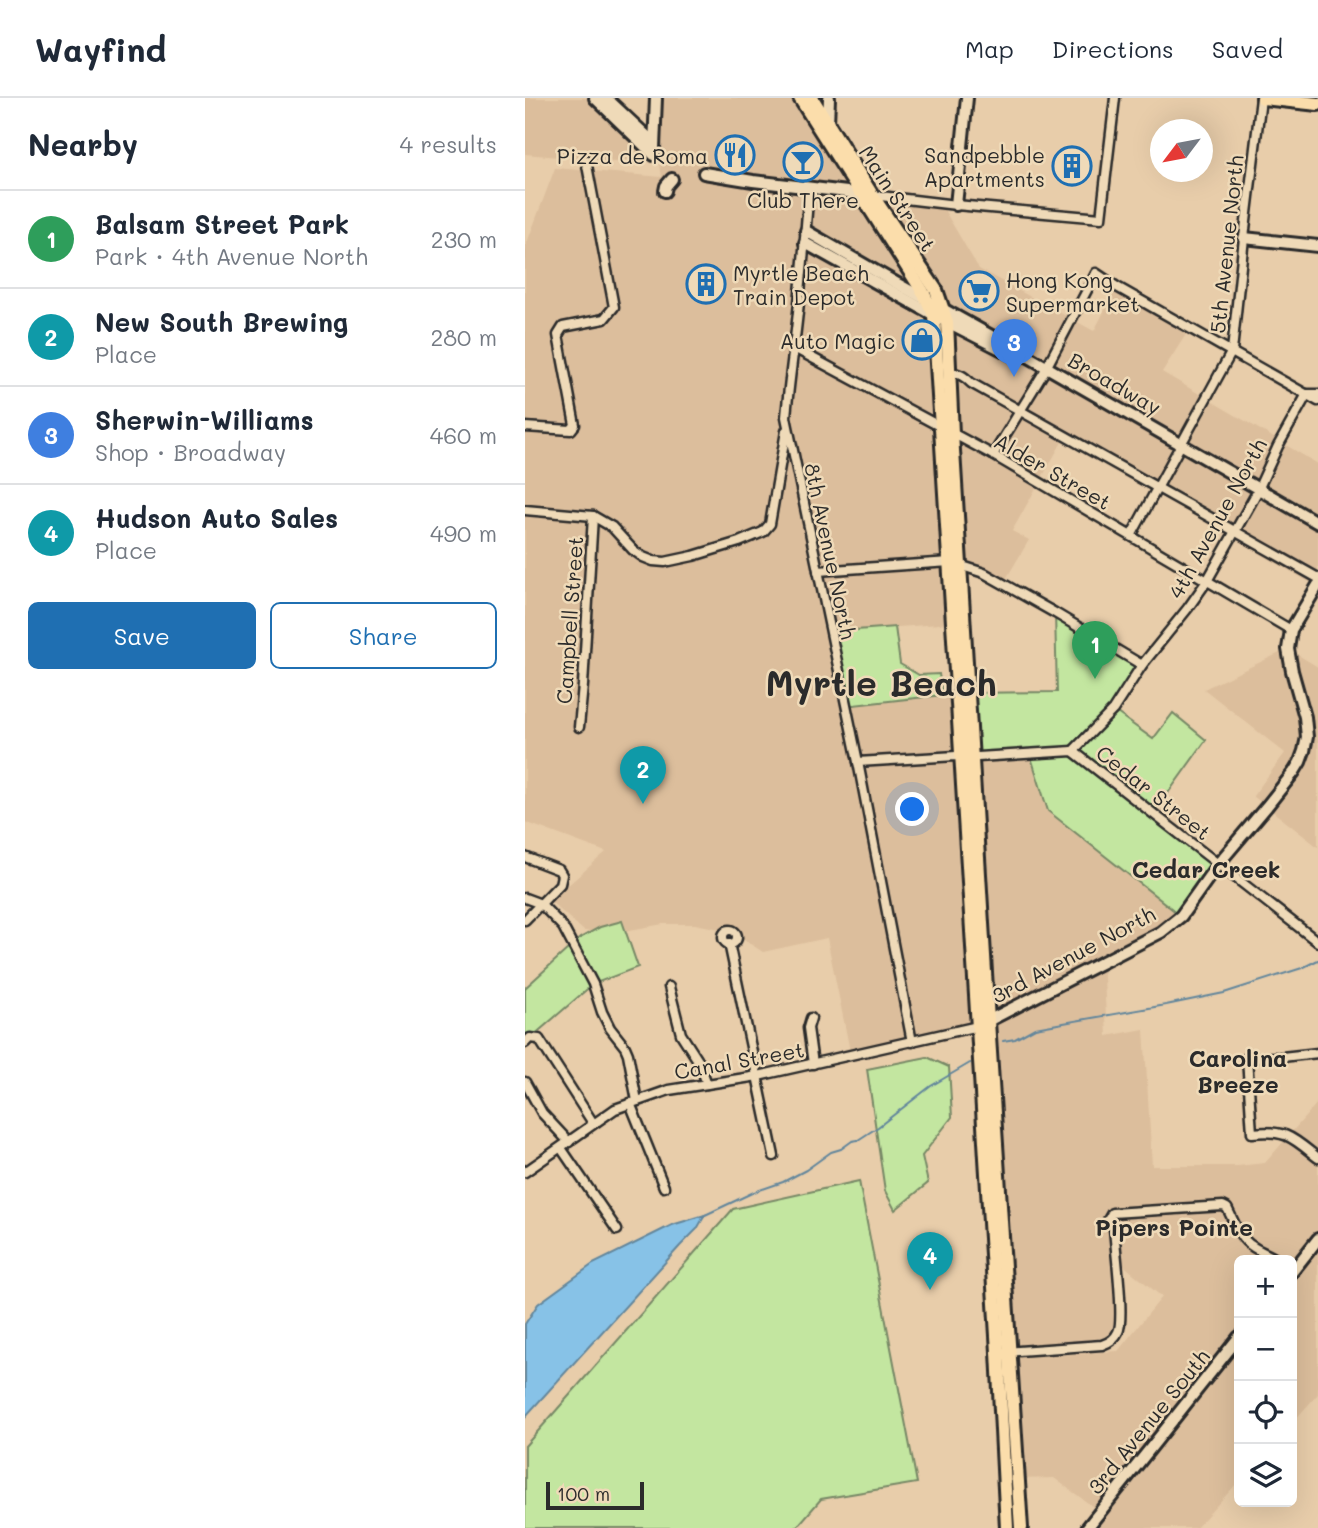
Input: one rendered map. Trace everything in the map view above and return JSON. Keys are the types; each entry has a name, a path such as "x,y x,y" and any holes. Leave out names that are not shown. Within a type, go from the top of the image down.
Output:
{"main road":[{"name":"Main Street","path":"800,98 824,126 927,300 947,322 947,431"},
{"name":"Main Street","path":"812,98 819,104 824,126"},
{"path":"1262,98 1318,104"},
{"name":"Main Street","path":"866,194 936,290 939,312"},
{"path":"939,312 1004,1352 1021,1528"},
{"path":"1004,1352 1007,1528"}],"street":[{"path":"595,98 654,149"},
{"path":"606,98 654,149"},
{"path":"654,149 656,98"},
{"path":"824,126 829,98"},
{"path":"956,205 967,98"},
{"path":"704,173 956,205 1101,218 1115,98"},
{"name":"5th Avenue North","path":"1131,536 1232,351 1262,98"},
{"path":"525,427 571,430 575,425 558,335 563,327 604,319 614,307 586,160"},
{"path":"665,191 672,178"},
{"name":"8th Avenue North","path":"809,187 786,417 858,762 912,1042"},
{"path":"806,237 927,300"},
{"name":"Broadway","path":"806,237 1318,523"},
{"path":"1244,238 1318,246"},
{"path":"993,455 1045,369 1096,273 1318,401"},
{"name":"Broadway","path":"947,322 1045,369"},
{"name":"Alder Street","path":"794,348 993,455 1291,630"},
{"path":"949,372 965,377 971,383 1318,578"},
{"path":"1307,394 1318,394"},
{"name":"4th Avenue North","path":"1073,751 1113,710 1142,666 1207,581 1307,394"},
{"path":"525,509 593,516 613,527 633,550 653,561 665,562 693,556 739,542 763,532 770,524 787,424"},
{"name":"Campbell Street","path":"579,727 593,516"},
{"path":"818,571 955,563 984,573 1142,666"},
{"path":"1291,630 1318,585"},
{"name":"3rd Avenue North","path":"983,1024 1161,932 1181,916 1219,864 1294,772 1307,737 1305,717 1288,649 1291,630"},
{"name":"Cedar Street","path":"858,762 1073,751 1318,942"},
{"path":"525,857 559,870 562,875 560,884 525,920"},
{"path":"525,898 541,904 563,927 593,984 610,1028 625,1047 633,1102 664,1186"},
{"path":"729,943 774,1156"},
{"path":"669,987 681,1034 699,1062 707,1084"},
{"path":"811,1018 808,1028 813,1064"},
{"name":"Canal Street","path":"525,1172 615,1109 669,1090 758,1076 983,1024"},
{"path":"525,1043 530,1038 539,1039 593,1123"},
{"path":"1318,1053 1247,1058 1252,1133 1286,1134 1318,1158"},
{"path":"525,1082 542,1113 569,1142"},
{"path":"561,1148 617,1230"},
{"path":"1004,1352 1102,1345 1118,1335 1121,1318 1114,1228 1108,1220 1112,1213 1223,1206 1244,1239 1251,1246 1270,1255"},
{"path":"1297,1266 1318,1239"},
{"name":"3rd Avenue South","path":"1087,1528 1234,1343"}],"shaded area":[{"path":"525,98 595,98 653,154 656,98 800,98 872,195 943,208 979,269 1094,331 1117,287 1190,328 1162,372 1318,464 1318,587 1063,440 1012,531 1029,540 1003,584 950,562 953,623 831,632 845,706 958,694 1030,754 1049,811 1181,916 1103,959 1107,1036 1144,1029 1152,1166 1238,1166 1265,1163 1318,1102 1318,1394 1297,1417 1297,1255 1234,1255 1234,1486 1196,1528 1083,1528 1096,1509 1054,1478 1018,1479 1010,1358 1118,1351 1162,1297 1122,1264 1125,1318 1122,1335 998,1352 978,1027 851,1056 827,938 763,952 730,931 695,924 663,924 613,933 584,931 550,901 606,852 525,822 525,248 555,168 662,177 660,165 654,155 615,162 525,154"},
{"path":"1288,649 1318,667 1318,847 1253,796 1285,753 1204,689"}],"green space":[{"path":"1055,613 1142,665 1113,710 1153,739 1173,713 1206,740 1153,814 1218,864 1181,916 1048,811 1030,754 973,757 968,693 1057,692"},
{"path":"895,627 900,664 919,675 939,674 942,695 845,706 830,632"},
{"path":"622,921 638,967 593,984 525,1043 525,988 580,938 600,927"},
{"path":"927,1057 949,1067 952,1117 922,1156 928,1183 895,1210 885,1191 867,1069"},
{"path":"859,1181 917,1483 821,1499 796,1528 525,1528 525,1446 733,1209"}],"water":[{"path":"705,1215 697,1229 525,1417 525,1324 538,1304 593,1264 672,1225"}],"waterway":[{"path":"1003,1041 1015,1039 1035,1028 1224,993 1302,968 1318,960"},
{"path":"703,1216 806,1170 831,1152 878,1127 931,1086 970,1063"}],"place":[{"name":"Pizza de Roma","path":"735,155"},
{"name":"Club There","path":"803,162"},
{"name":"Sandpebble Apartments","path":"1072,166"},
{"name":"Myrtle Beach Train Depot","path":"706,284"},
{"name":"Hong Kong Supermarket","path":"979,291"},
{"name":"Auto Magic","path":"922,340"},
{"name":"Sherwin-Williams","path":"1014,377"},
{"name":"Balsam Street Park","path":"1095,679"},
{"name":"New South Brewing","path":"643,804"},
{"name":"Hudson Auto Sales","path":"930,1290"}],"district":[{"name":"Myrtle Beach","path":"881,682"},
{"name":"Cedar Creek","path":"1206,869"},
{"name":"Carolina Breeze","path":"1238,1071"},
{"name":"Pipers Pointe","path":"1174,1227"}]}
